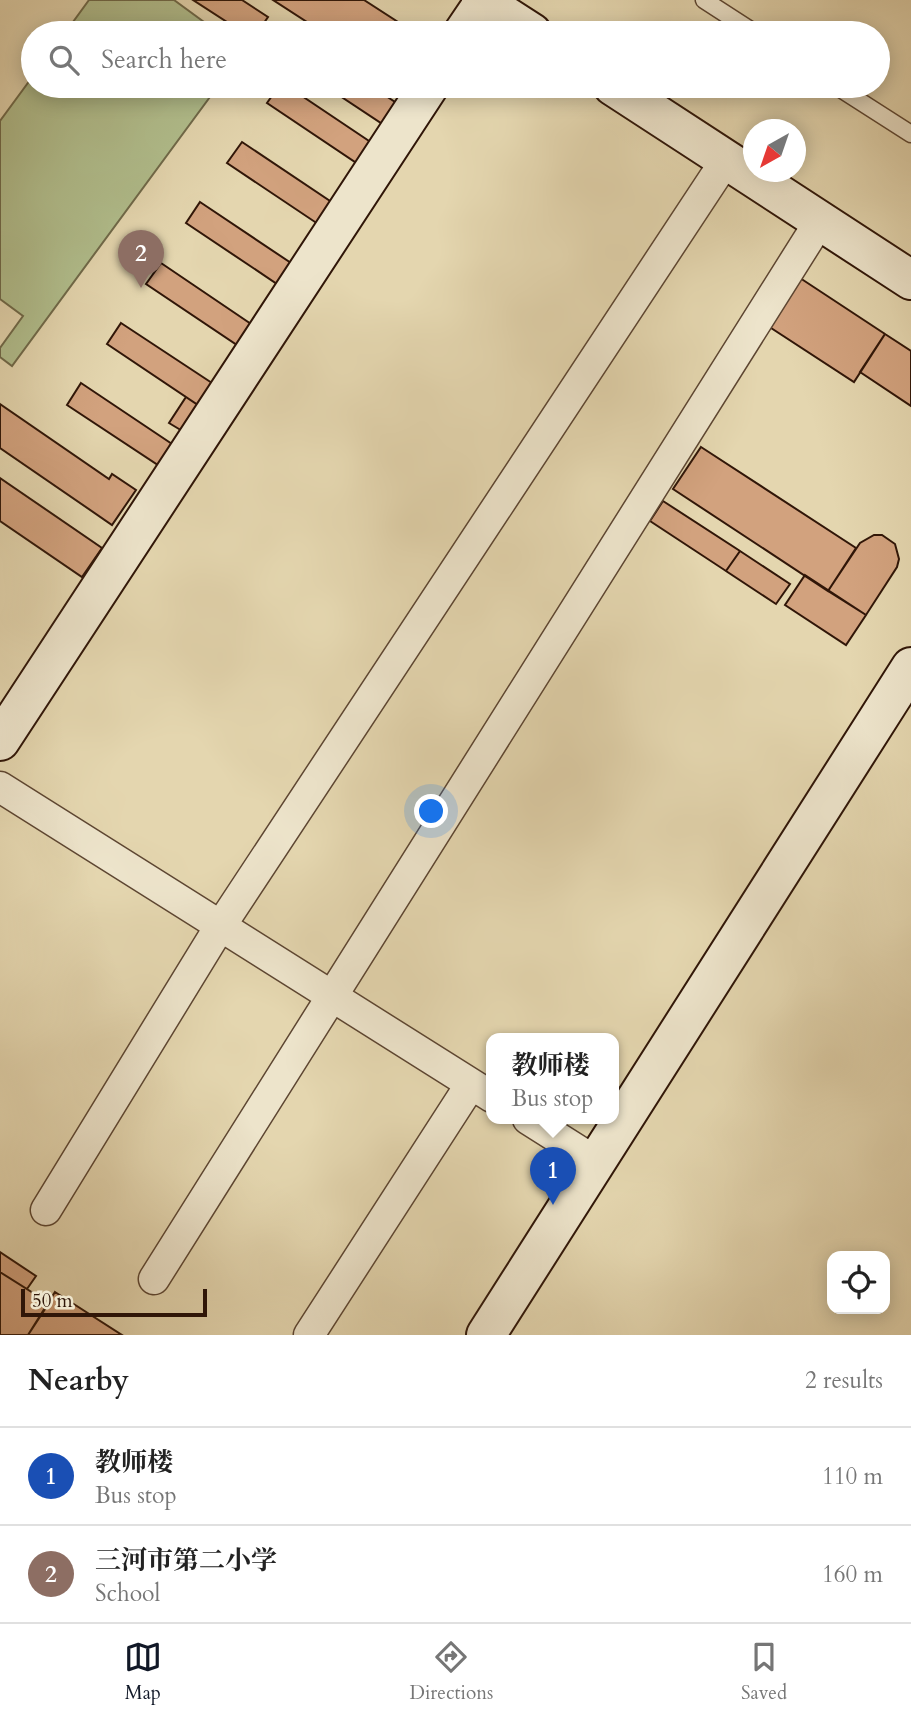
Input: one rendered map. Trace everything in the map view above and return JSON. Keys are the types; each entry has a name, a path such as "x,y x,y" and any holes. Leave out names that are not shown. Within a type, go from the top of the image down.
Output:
{"street":[{"path":"473,21 488,2 515,21"},
{"path":"0,741 421,98"},
{"path":"630,98 911,280"},
{"path":"46,1210 221,926 726,160"},
{"path":"153,1279 820,221"},
{"path":"486,1335 911,667"},
{"path":"0,787 482,1090 309,1335"},
{"path":"536,1124 596,1162"}],"lane":[{"path":"704,0 736,21"},
{"path":"855,98 911,134"}],"green space":[{"path":"89,0 174,0 203,21 74,21"},
{"path":"21,92 21,98 209,98 12,366 0,357 0,348 23,316 0,299 0,121"}],"building":[{"path":"193,0 242,0 268,17 265,21 225,21"},
{"path":"273,0 364,0 396,21 305,21"},
{"path":"271,98 305,98 375,145 361,166 267,103"},
{"path":"343,98 389,98 401,106 387,127"},
{"path":"242,142 336,205 321,226 227,163"},
{"path":"200,202 294,265 280,286 186,223"},
{"path":"161,263 254,326 240,347 146,284"},
{"path":"800,278 885,334 854,382 768,326"},
{"path":"121,323 215,385 201,407 107,344"},
{"path":"885,334 911,351 911,406 860,372"},
{"path":"81,383 175,446 161,467 67,405"},
{"path":"186,397 201,407 184,432 169,423"},
{"path":"0,404 109,479 112,474 136,490 112,525 0,448"},
{"path":"701,447 856,548 828,591 673,489"},
{"path":"0,478 102,548 82,577 0,521"},
{"path":"663,501 740,551 726,571 650,521"},
{"path":"874,535 882,535 895,544 899,559 897,567 866,615 828,591 860,543"},
{"path":"740,551 790,584 776,604 726,571"},
{"path":"805,575 866,615 846,645 785,605"},
{"path":"0,1252 36,1276 27,1289 0,1272"},
{"path":"0,1272 49,1303 28,1335 0,1335"},
{"path":"55,1292 122,1335 28,1335"}],"place":[{"name":"三河市第二小学","path":"141,288"},
{"name":"教师楼","path":"553,1205"}]}
